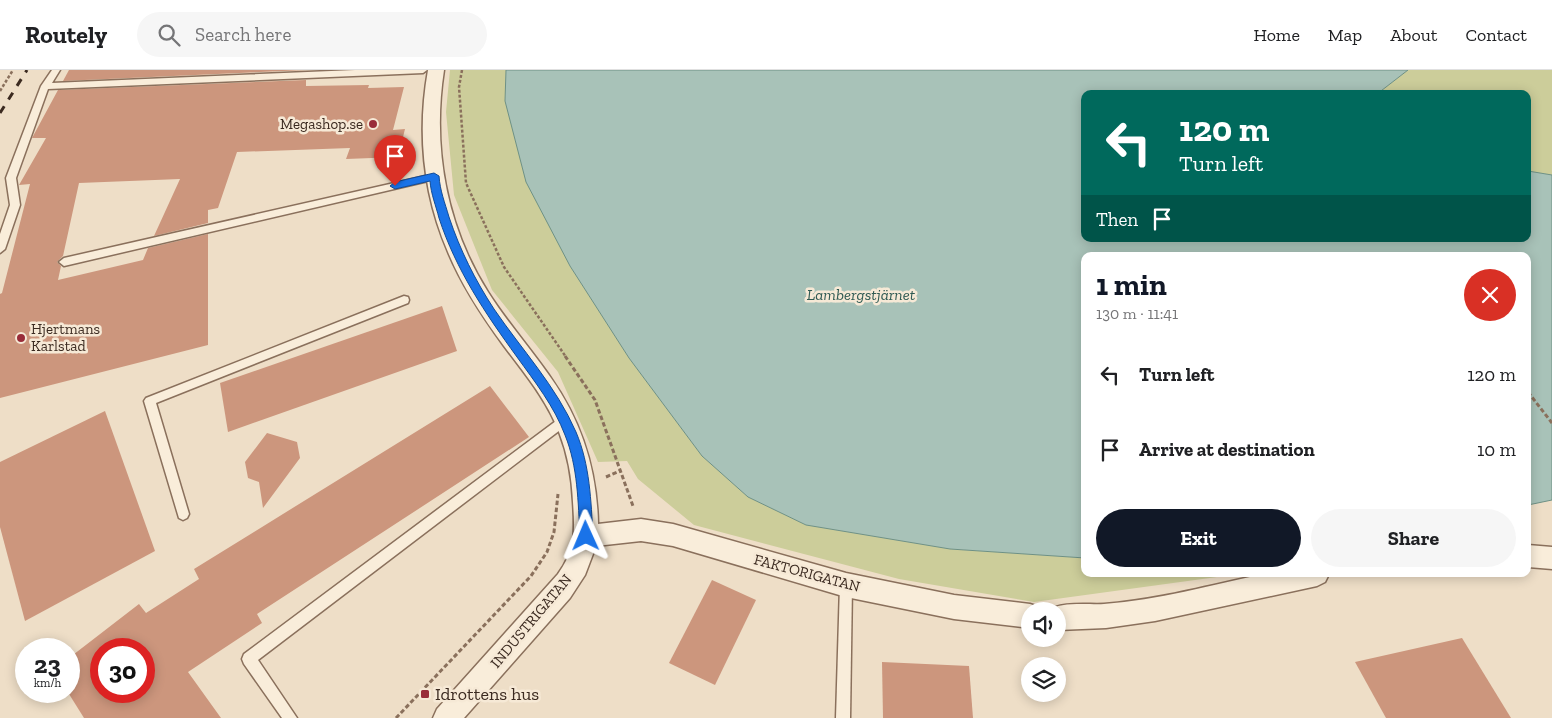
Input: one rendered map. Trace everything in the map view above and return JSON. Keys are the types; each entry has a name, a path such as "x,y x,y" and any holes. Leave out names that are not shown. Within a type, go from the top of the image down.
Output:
{"street":[{"name":"INDUSTRIGATAN","path":"436,70 432,87 431,116 434,176 436,190 449,232 468,276 491,312 553,398 564,420 578,455 584,484 586,536 578,566 553,600 446,718"},
{"name":"FAKTORIGATAN","path":"586,536 641,530 673,535 846,585 954,607 1021,615"},
{"path":"1531,556 1552,558"},
{"path":"1066,618 1106,616 1155,609 1303,577"}],"lane":[{"path":"0,248 15,205 11,178 45,86 56,70"},
{"path":"45,86 423,70"},
{"path":"64,262 434,176"},
{"path":"183,514 150,401 404,300"},
{"path":"290,718 249,659 564,420"},
{"path":"843,718 846,585"}],"path":[{"path":"0,91 13,70"},
{"path":"462,70 459,87 466,182 504,268 595,400 641,530"},
{"path":"1531,396 1552,423"},
{"path":"396,718 531,576 547,552 554,532 556,496 560,492 620,471"}],"green space":[{"path":"450,70 506,70 505,101 570,266 629,358 702,456 748,497 806,525 950,549 1081,558 1081,577 1217,577 1034,602 899,579 694,525 638,479 627,461 598,462 558,372 492,290 454,195 446,112"},
{"path":"1408,70 1552,70 1552,175 1531,172 1531,90 1382,90"}],"water":[{"name":"Lambergstjärnet","path":"506,70 1408,70 1382,90 1081,90 1081,242 1531,242 1531,172 1552,175 1552,500 1531,504 1531,252 1081,252 1081,558 950,549 806,525 748,497 702,456 629,358 570,266 526,182 505,101"}],"building":[{"path":"69,70 306,70 63,81"},
{"path":"306,80 306,86 369,85 368,88 404,87 393,130 405,129 398,157 346,159 350,148 237,152 218,208 208,210 208,223 154,236 180,179 79,183 63,256 57,262 61,266 58,280 143,260 148,248 208,234 208,345 0,398 0,294 2,293 30,184 19,185 46,138 32,138 58,90"},
{"path":"442,306 457,351 228,432 220,383"},
{"path":"490,386 529,437 257,614 262,623 188,672 221,718 84,718 75,703 80,703 80,650 90,642 90,703 155,703 155,638 95,638 139,604 146,613 199,579 194,569"},
{"path":"105,411 155,551 25,621 0,527 0,462"},
{"path":"267,433 297,442 300,458 263,508 259,482 248,478 245,462"},
{"path":"712,580 756,600 715,685 669,663"},
{"path":"1462,638 1511,718 1386,718 1355,662"},
{"path":"882,662 969,666 973,718 883,718"}],"railway":[{"path":"0,113 27,70"}],"place":[{"name":"Megashop.se","path":"373,124"},
{"name":"Hjertmans Karlstad","path":"21,338"},
{"name":"Idrottens hus","path":"425,694"}],"route":[{"path":"395,186 434,176 436,190 449,232 468,276 491,312 553,398 570,433 578,455 584,484 586,536"}]}
